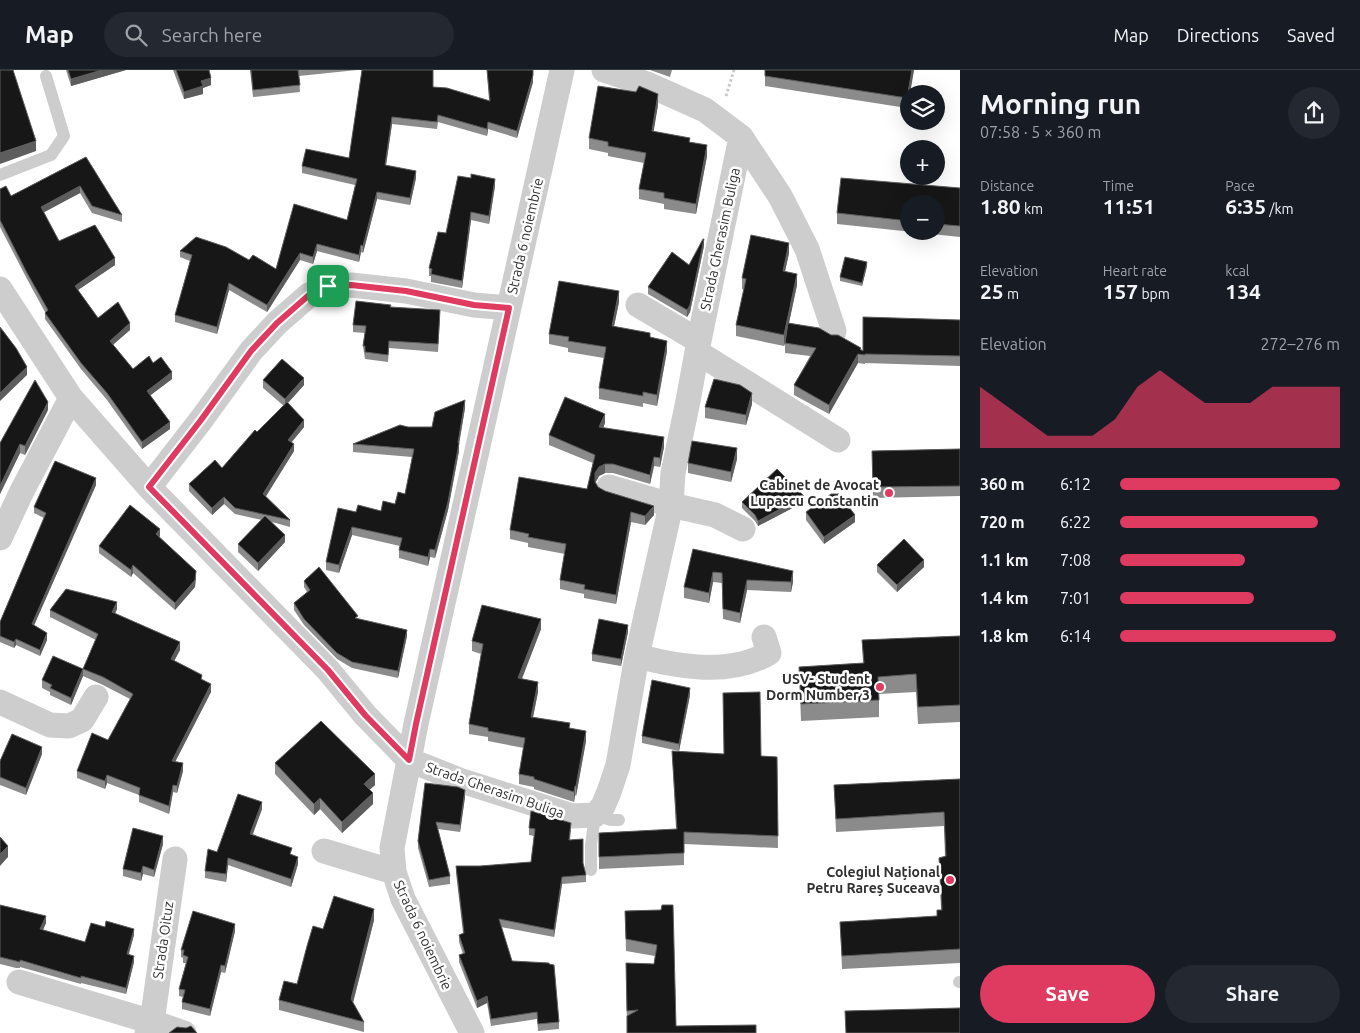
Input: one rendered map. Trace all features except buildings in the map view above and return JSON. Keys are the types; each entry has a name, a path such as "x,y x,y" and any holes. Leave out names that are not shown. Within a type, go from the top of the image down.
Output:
{"street":[{"name":"Strada 6 noiembrie","path":"472,1033 403,899 394,872 392,848 420,705 562,70"},
{"name":"Strada Gherasim Buliga","path":"604,70 647,84 705,110 741,137 780,196 807,249 834,331"},
{"name":"Strada Gherasim Buliga","path":"409,760 462,781 572,816 607,818 603,806 610,792 618,765 637,656 671,505 673,473 741,137"},
{"path":"149,487 251,351 277,323 309,295 328,286 351,285 406,291 474,305 509,308"},
{"path":"0,289 71,398 149,487 328,670 365,715 409,760"},
{"path":"638,305 838,440"},
{"path":"0,538 22,491 71,398"},
{"path":"609,487 671,505 715,515 743,529"},
{"path":"637,656 664,663 694,667 724,667 748,662 769,653 764,637"},
{"path":"0,702 50,725 70,726 82,720 96,697"},
{"path":"324,851 394,872"},
{"name":"Strada Oituz","path":"150,1027 175,859"},
{"path":"19,982 150,1027 184,1033"}],"lane":[{"path":"0,175 51,156 64,136 46,76"},
{"path":"591,870 591,845 607,818"}],"place":[{"name":"Cabinet de Avocat Lupascu Constantin","path":"889,493"},
{"name":"USV- Student Dorm Number 3","path":"880,687"},
{"name":"Colegiul Național Petru Rareș Suceava","path":"950,880"}],"route":[{"path":"351,285 406,291 474,305 509,308 409,760 365,715 328,670 149,487 251,351 277,323 309,295 328,286 351,285"}]}
